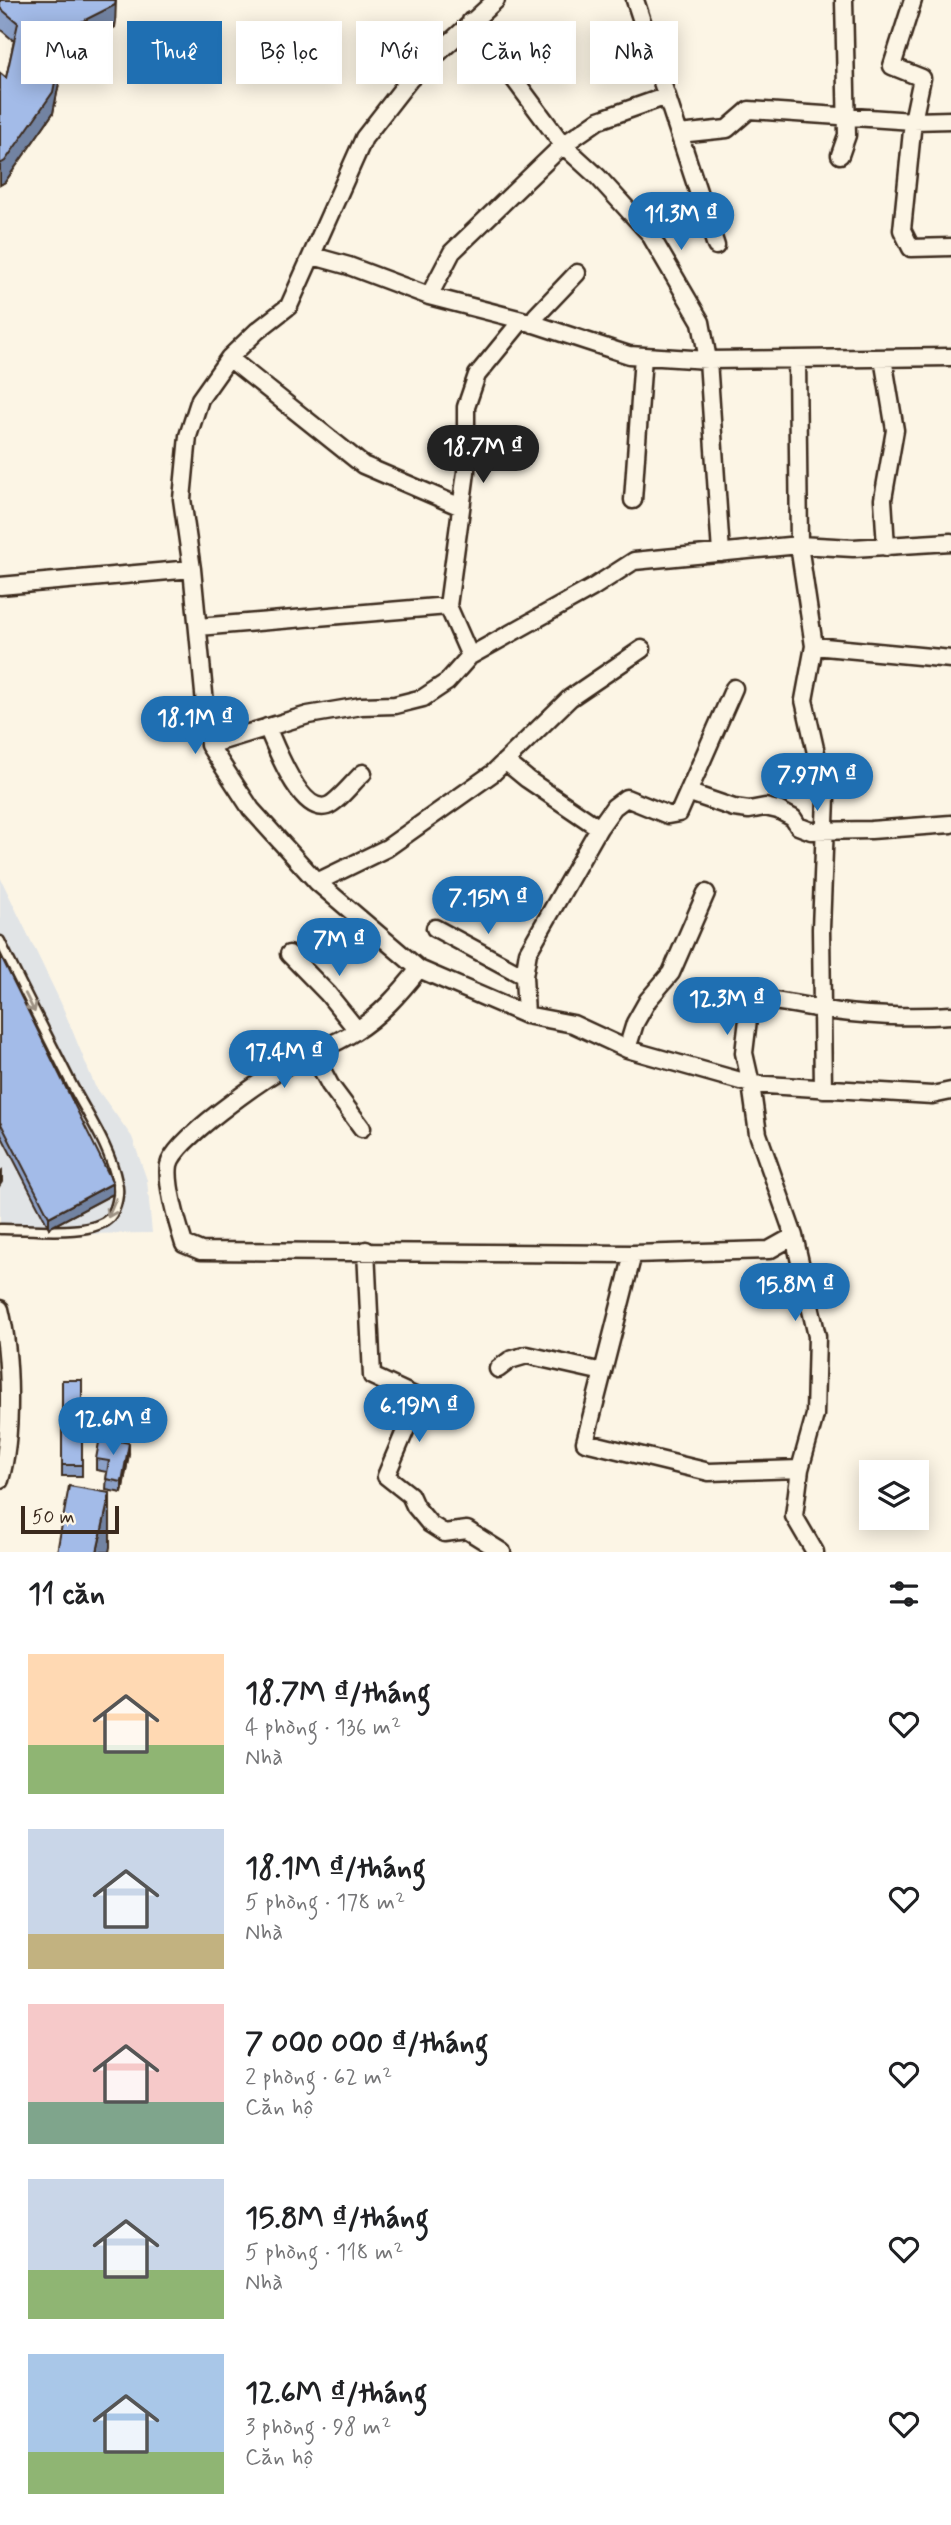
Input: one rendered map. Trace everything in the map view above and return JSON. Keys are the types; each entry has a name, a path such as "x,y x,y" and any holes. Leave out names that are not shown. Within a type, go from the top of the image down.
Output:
{"street":[{"path":"471,21 496,0"},
{"path":"635,0 716,246"},
{"path":"840,155 847,135 844,0"},
{"path":"913,0 892,66 922,78 913,121 902,230 911,248 951,247"},
{"path":"457,34 410,79 364,138 289,306 229,358 201,399 188,436 181,499 192,569 209,744 251,809 317,881 419,969 526,1014 573,1024 627,1049 751,1084 823,1085 932,1095 951,1091"},
{"path":"518,84 563,145 598,177 649,233 701,322 708,360 721,553"},
{"path":"429,296 452,252 563,145 599,120 667,96"},
{"path":"679,134 727,129 749,110 913,121 951,120"},
{"path":"313,256 349,266 429,296 527,322 629,355 708,360 951,357"},
{"path":"470,656 448,606 466,472 466,407 477,375 577,273"},
{"path":"633,500 643,356"},
{"path":"229,358 363,465 461,507"},
{"path":"883,358 895,430 883,499 886,547"},
{"path":"797,359 799,545 814,646 804,700 826,797 821,929 823,1085"},
{"path":"209,744 308,715 361,706 395,705 423,698 447,682 470,656 592,588 634,561 799,545 853,548 951,542"},
{"path":"0,586 192,569"},
{"path":"198,627 448,606"},
{"path":"814,646 951,659"},
{"path":"317,881 387,848 493,773 570,698 642,649"},
{"path":"526,1014 524,976 528,952 599,828 623,799 633,800 673,816 681,811 734,688"},
{"path":"267,727 289,778 314,805 323,807 334,802 363,773"},
{"path":"505,761 599,828"},
{"path":"690,793 743,810 770,807 789,815 801,828 824,832 951,824"},
{"path":"627,1049 635,1023 648,1000 671,973 706,893"},
{"path":"435,928 524,976"},
{"path":"289,954 328,994 357,1030"},
{"path":"419,969 391,1003 357,1030 287,1065 231,1103 176,1151 169,1165 169,1178 184,1244 201,1251 366,1250 633,1254 769,1250 794,1236"},
{"path":"814,1552 794,1516 800,1469 815,1415 817,1336 794,1236 758,1134 744,1053 749,1011 757,999 785,1001 823,1010 951,1015"},
{"path":"313,1053 330,1085 362,1128"},
{"path":"366,1250 372,1376 419,1398 386,1476 410,1494 430,1524 444,1533 467,1530 502,1552"},
{"path":"633,1254 585,1442 709,1472 800,1469"},
{"path":"0,1309 6,1332 8,1406 7,1440 0,1480"},
{"path":"498,1369 510,1360 527,1355 603,1372"}],"lane":[{"path":"0,941 102,1140 119,1192 109,1218 99,1224 66,1230 0,1228"}],"shaded area":[{"path":"0,877 61,1003 95,1086 132,1137 147,1180 152,1233 0,1235"}],"building":[{"path":"0,0 116,0 115,5 83,21 21,21 21,84 55,84 53,92 5,161 0,164 0,73 6,78 18,23 0,8"},
{"path":"0,954 113,1183 49,1217 0,1122"},
{"path":"62,1380 82,1380 82,1465 62,1465"},
{"path":"100,1437 129,1443 122,1482 106,1479 109,1461 96,1459"},
{"path":"69,1486 110,1493 97,1552 57,1552"}]}
